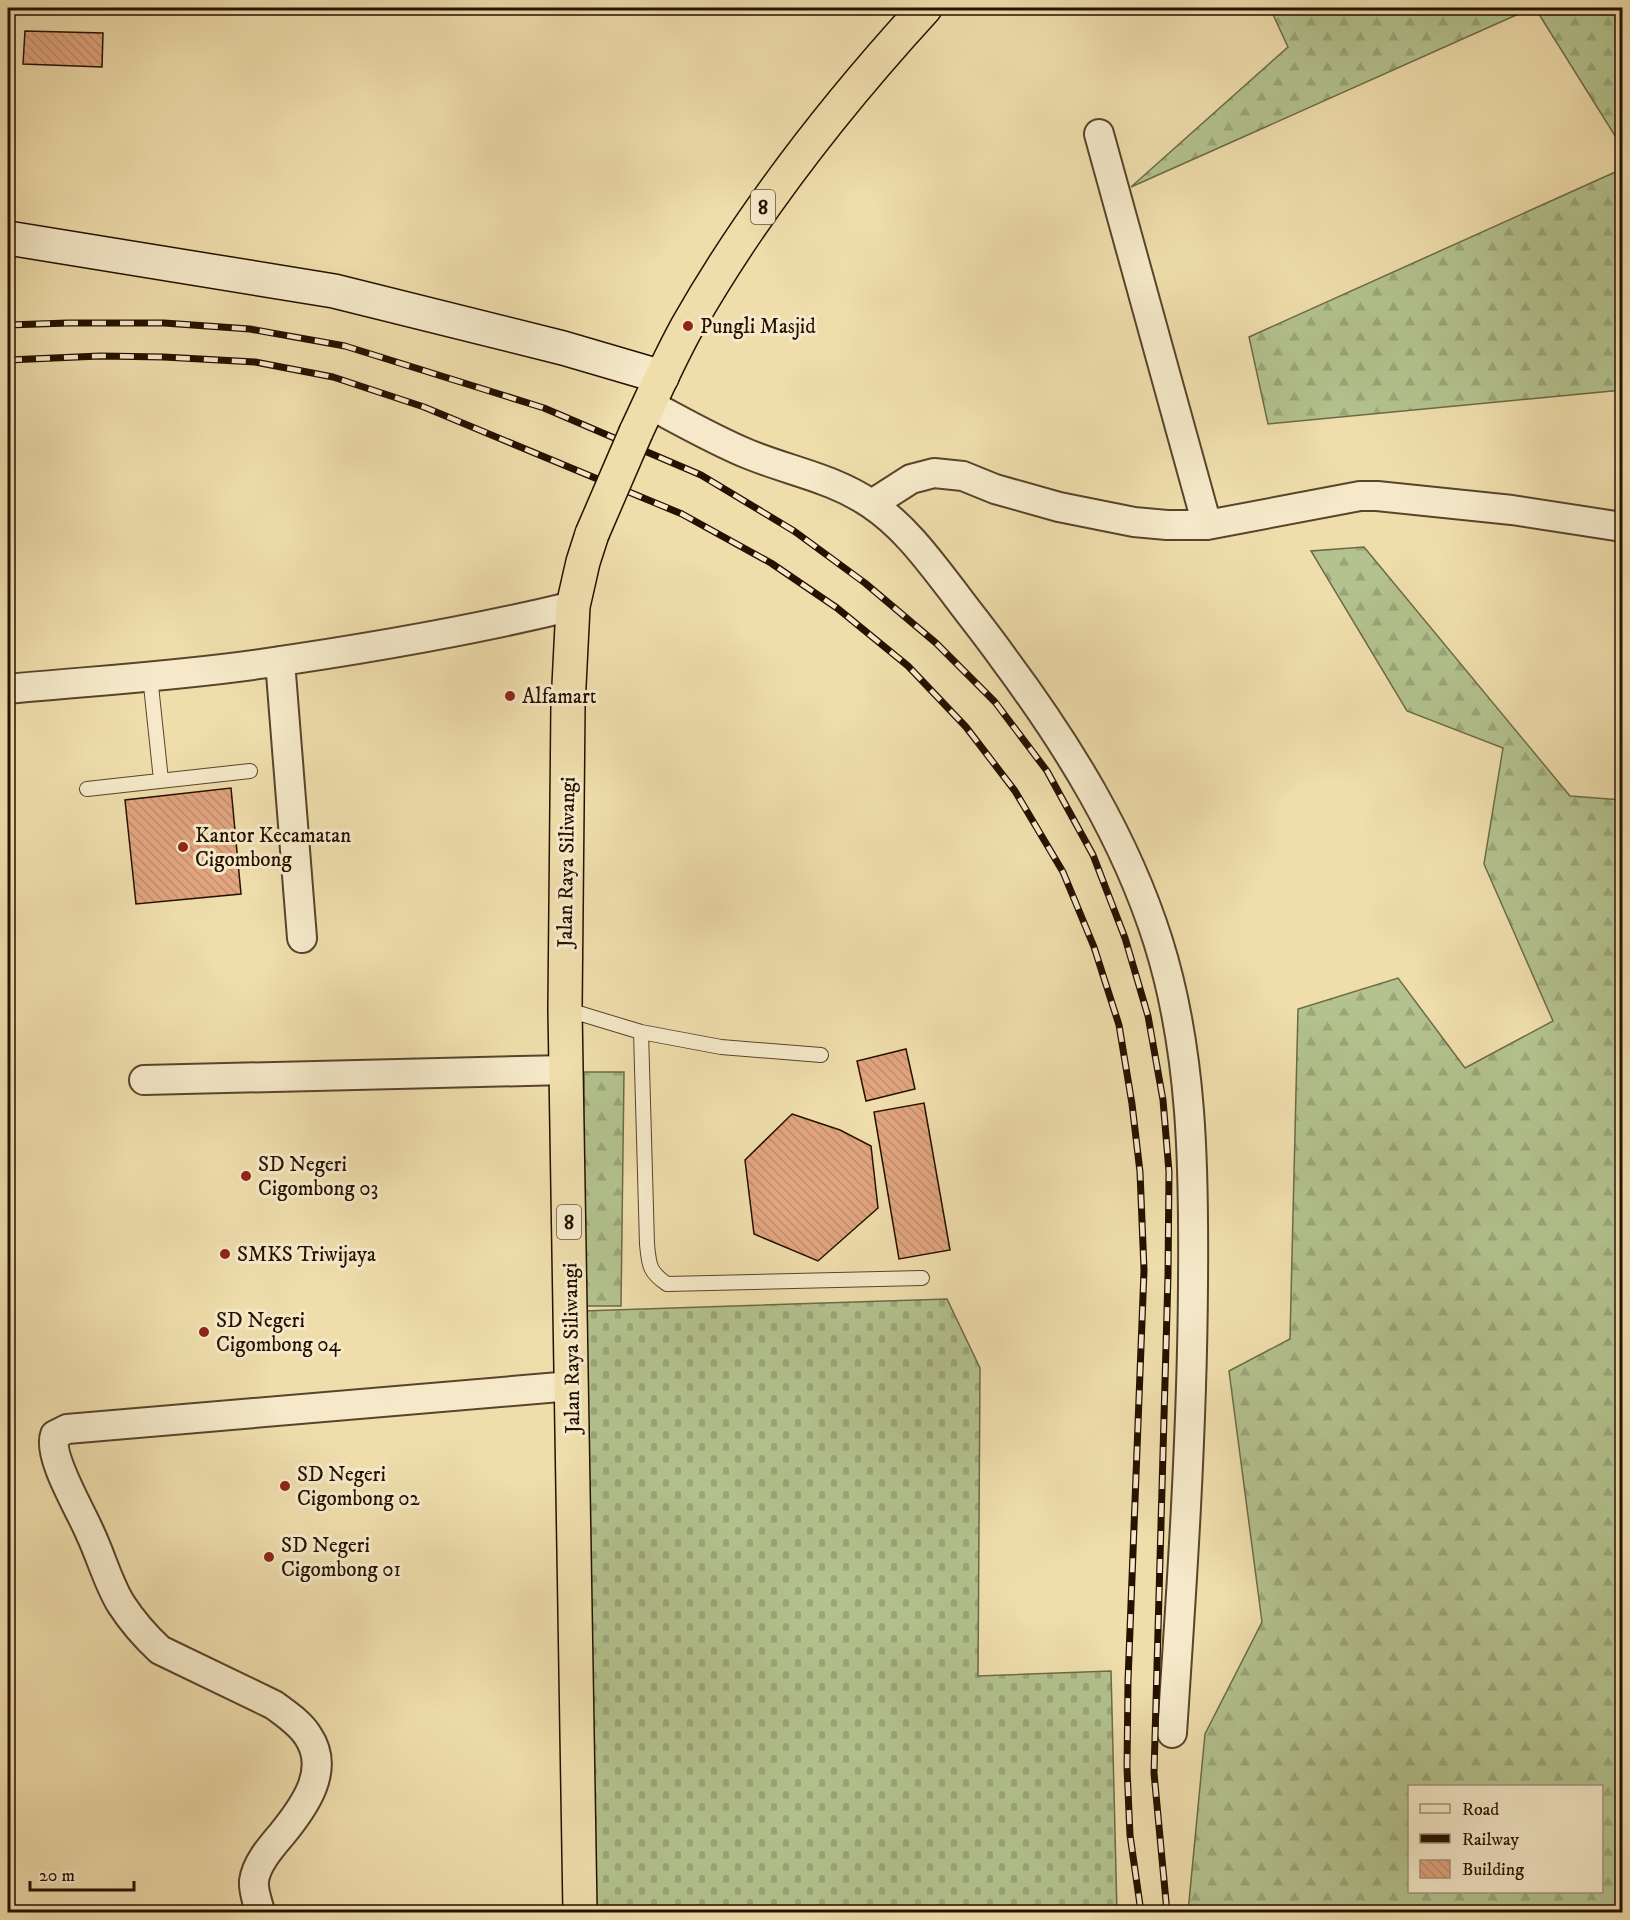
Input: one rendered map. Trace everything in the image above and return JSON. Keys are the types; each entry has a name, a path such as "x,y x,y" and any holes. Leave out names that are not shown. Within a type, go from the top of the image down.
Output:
{"highway":[{"name":"8","path":"649,404 688,326 759,213 879,59 926,8"},
{"name":"Jalan Raya Siliwangi","path":"580,1912 565,1009 568,705 573,606 583,561 592,534 649,404"}],"main road":[{"path":"8,238 334,291 563,348 649,404"}],"street":[{"path":"1099,134 1207,525"},
{"path":"649,404 747,453 844,487 872,504 904,532 934,566 1033,698 1081,770 1138,887 1158,940 1181,1040 1188,1099 1194,1219 1193,1355 1172,1733"},
{"path":"872,504 911,479 922,475 947,473 1059,507 1156,524 1207,525 1360,496 1377,496 1467,504 1623,527"},
{"path":"8,689 280,661 438,635 573,606"},
{"path":"280,661 302,938"},
{"path":"144,1080 566,1070"},
{"path":"260,1912 254,1883 257,1870 272,1845 297,1815 312,1789 318,1760 308,1736 290,1717 274,1705 160,1650 151,1642 122,1606 116,1594 64,1478 53,1444 55,1435 67,1429 571,1386"}],"lane":[{"path":"150,676 161,780"},
{"path":"87,789 250,771"},
{"path":"565,1009 641,1032 721,1047 821,1055"},
{"path":"641,1032 647,1244 649,1265 655,1276 667,1284 922,1278"}],"green space":[{"path":"1270,8 1532,8 1131,187 1288,47"},
{"path":"1535,8 1622,8 1622,147"},
{"path":"1622,169 1622,390 1268,424 1249,337"},
{"path":"1364,547 1570,796 1622,800 1622,1912 1188,1912 1205,1734 1262,1622 1229,1371 1290,1339 1298,1009 1398,978 1465,1068 1553,1021 1484,864 1503,748 1407,711 1311,551"},
{"path":"584,1072 624,1072 621,1306 582,1306"},
{"path":"947,1299 980,1368 978,1676 1111,1671 1117,1912 585,1912 583,1311"}],"building":[{"path":"25,31 103,33 102,67 23,64"},
{"name":"Kantor Kecamatan Cigombong","path":"231,788 241,894 136,904 125,800"},
{"path":"906,1049 915,1089 866,1101 857,1061"},
{"path":"924,1103 950,1250 899,1259 874,1112"},
{"path":"792,1114 840,1130 871,1146 878,1208 818,1261 754,1234 745,1160"}],"railway":[{"path":"8,325 164,323 250,329 345,346 544,408 701,475 794,531 865,583 936,643 995,702 1047,771 1093,855 1125,938 1148,1016 1163,1100 1169,1172 1168,1275 1154,1773 1167,1912"},
{"path":"8,360 100,356 164,357 255,362 333,377 424,407 682,514 771,563 837,608 908,666 966,727 1015,791 1063,872 1094,947 1119,1025 1140,1172 1144,1270 1128,1681 1127,1768 1130,1835 1141,1912"}],"place":[{"name":"Pungli Masjid","path":"688,326"},
{"name":"Alfamart","path":"510,696"},
{"name":"Kantor Kecamatan Cigombong","path":"183,847"},
{"name":"SD Negeri Cigombong 03","path":"246,1176"},
{"name":"SMKS Triwijaya","path":"225,1254"},
{"name":"SD Negeri Cigombong 04","path":"204,1332"},
{"name":"SD Negeri Cigombong 02","path":"285,1486"},
{"name":"SD Negeri Cigombong 01","path":"269,1557"}]}
